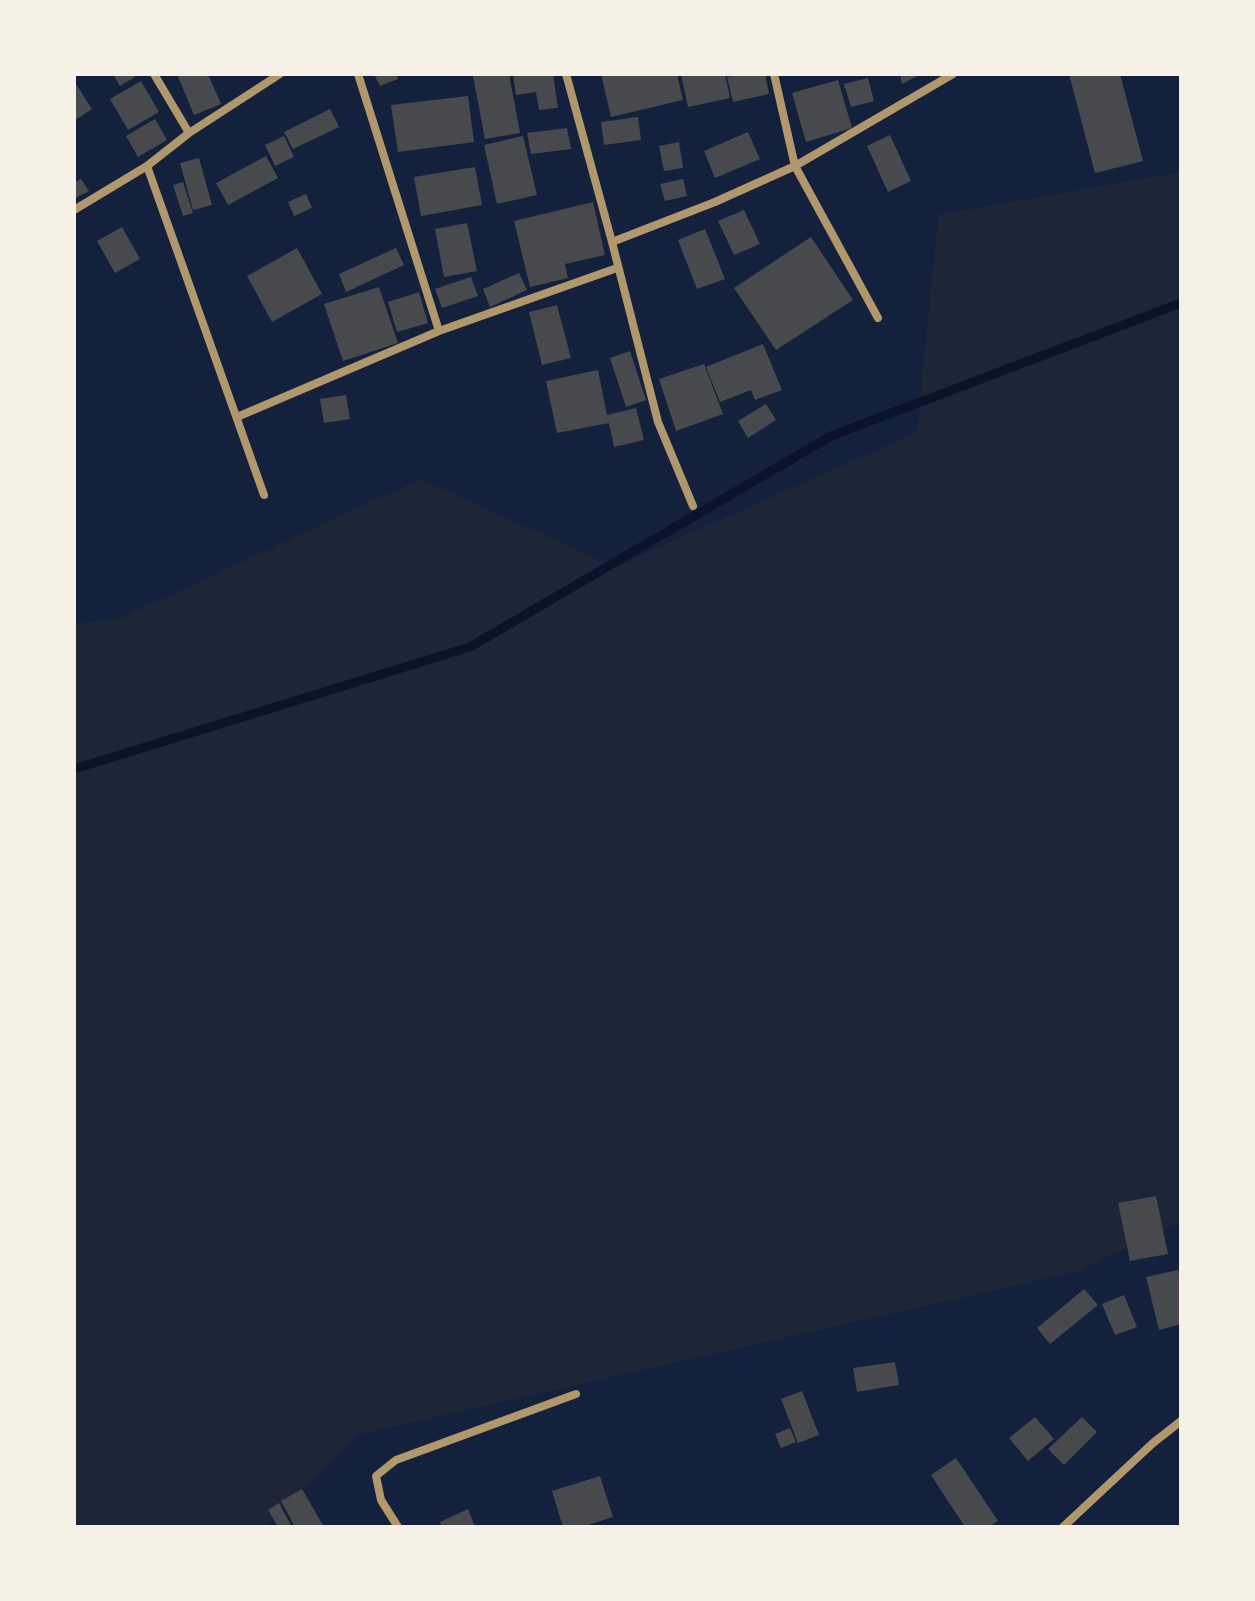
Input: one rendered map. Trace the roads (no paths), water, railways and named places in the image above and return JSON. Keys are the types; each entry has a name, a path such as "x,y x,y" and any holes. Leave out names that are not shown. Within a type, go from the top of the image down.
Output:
{"street":[{"path":"154,74 189,133"},
{"path":"74,210 147,166 189,133 280,74"},
{"path":"358,74 439,331"},
{"path":"566,74 658,422 693,506"},
{"path":"774,74 795,166 878,318"},
{"path":"612,242 715,202 795,166 953,74"},
{"path":"147,166 264,495"},
{"path":"237,417 439,331 617,268"},
{"path":"398,1527 381,1500 376,1476 396,1460 576,1394"},
{"path":"1068,1525 1153,1443 1181,1421"}],"waterway":[{"path":"74,769 470,647 831,436 1181,303"}]}
